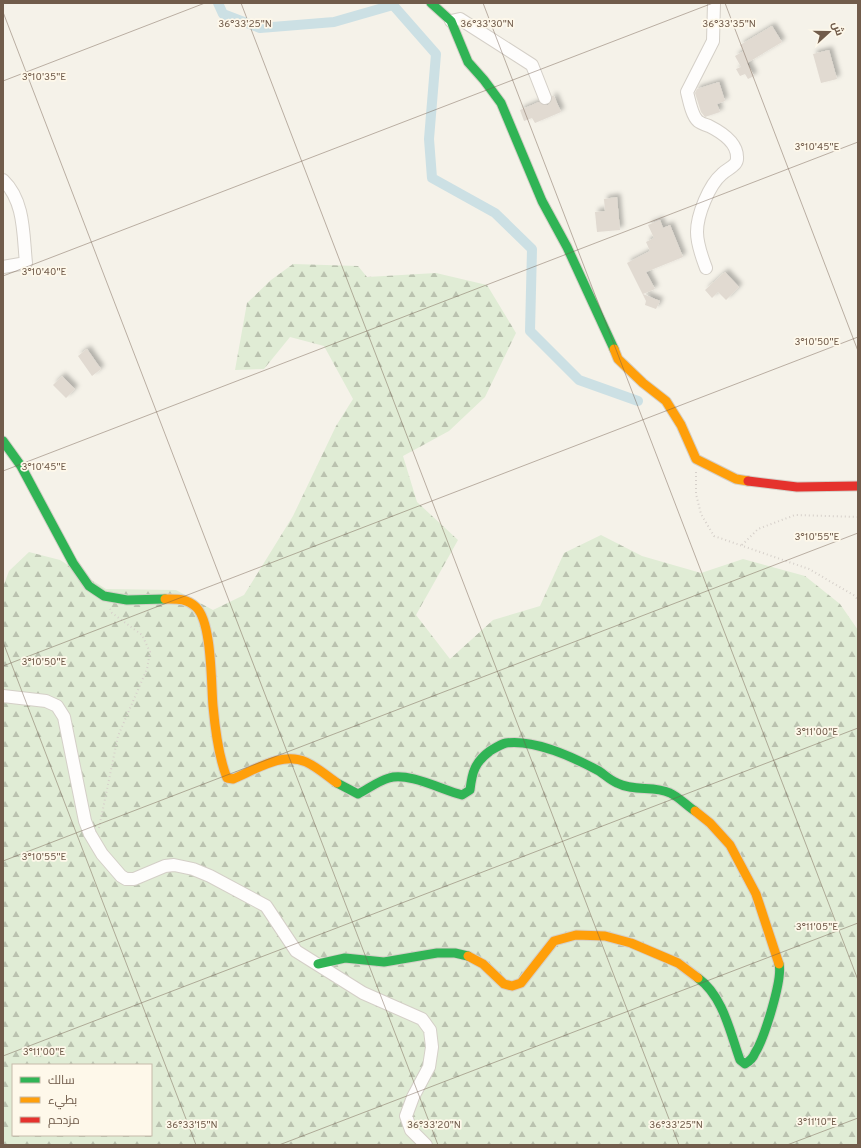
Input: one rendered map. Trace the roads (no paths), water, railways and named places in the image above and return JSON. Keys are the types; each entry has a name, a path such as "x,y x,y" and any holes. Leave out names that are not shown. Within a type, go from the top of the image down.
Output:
{"street":[{"path":"430,3 451,21 468,62 501,103 542,201 567,247 618,359 643,384 666,401 681,425 696,459 736,480 797,487 858,486"},
{"path":"706,268 699,249 697,232 698,220 711,188 722,174 735,165 737,157 732,143 721,133 698,121 692,109 687,92 713,41 714,3"},
{"path":"451,21 460,19 532,65 545,98"},
{"path":"3,180 10,187 20,209 26,263 3,267"},
{"path":"3,441 21,466 73,563 89,586 104,596 127,600 184,599 196,607 202,615 207,631 214,708 222,766 228,778 233,779 277,760 290,758 306,762 341,786 358,794 390,778 404,777 462,795 470,790 471,779 475,766 485,755 496,747 506,743 523,743 547,748 576,759 600,772 616,783 629,788 660,790 671,793 710,823 730,845 756,894 780,968 779,981 767,1023 756,1052 750,1061 745,1064 740,1060 723,1012 712,993 701,980 678,963 631,943 605,936 576,935 554,941 521,983 512,986 504,984 483,964 468,956 456,953 437,953 384,962 345,958 318,964"},
{"path":"3,696 46,701 57,706 64,717 85,821 90,834 102,854 121,876 126,879 134,879 165,866 174,865 193,869 210,876 266,906 296,951 363,993 422,1019 430,1030 432,1047 428,1067 413,1097 406,1116 411,1130 426,1145"}],"waterway":[{"path":"218,3 223,14 260,28 334,22 393,5 436,54 429,139 432,178 495,213 532,249 530,331 579,380 638,401"}]}
